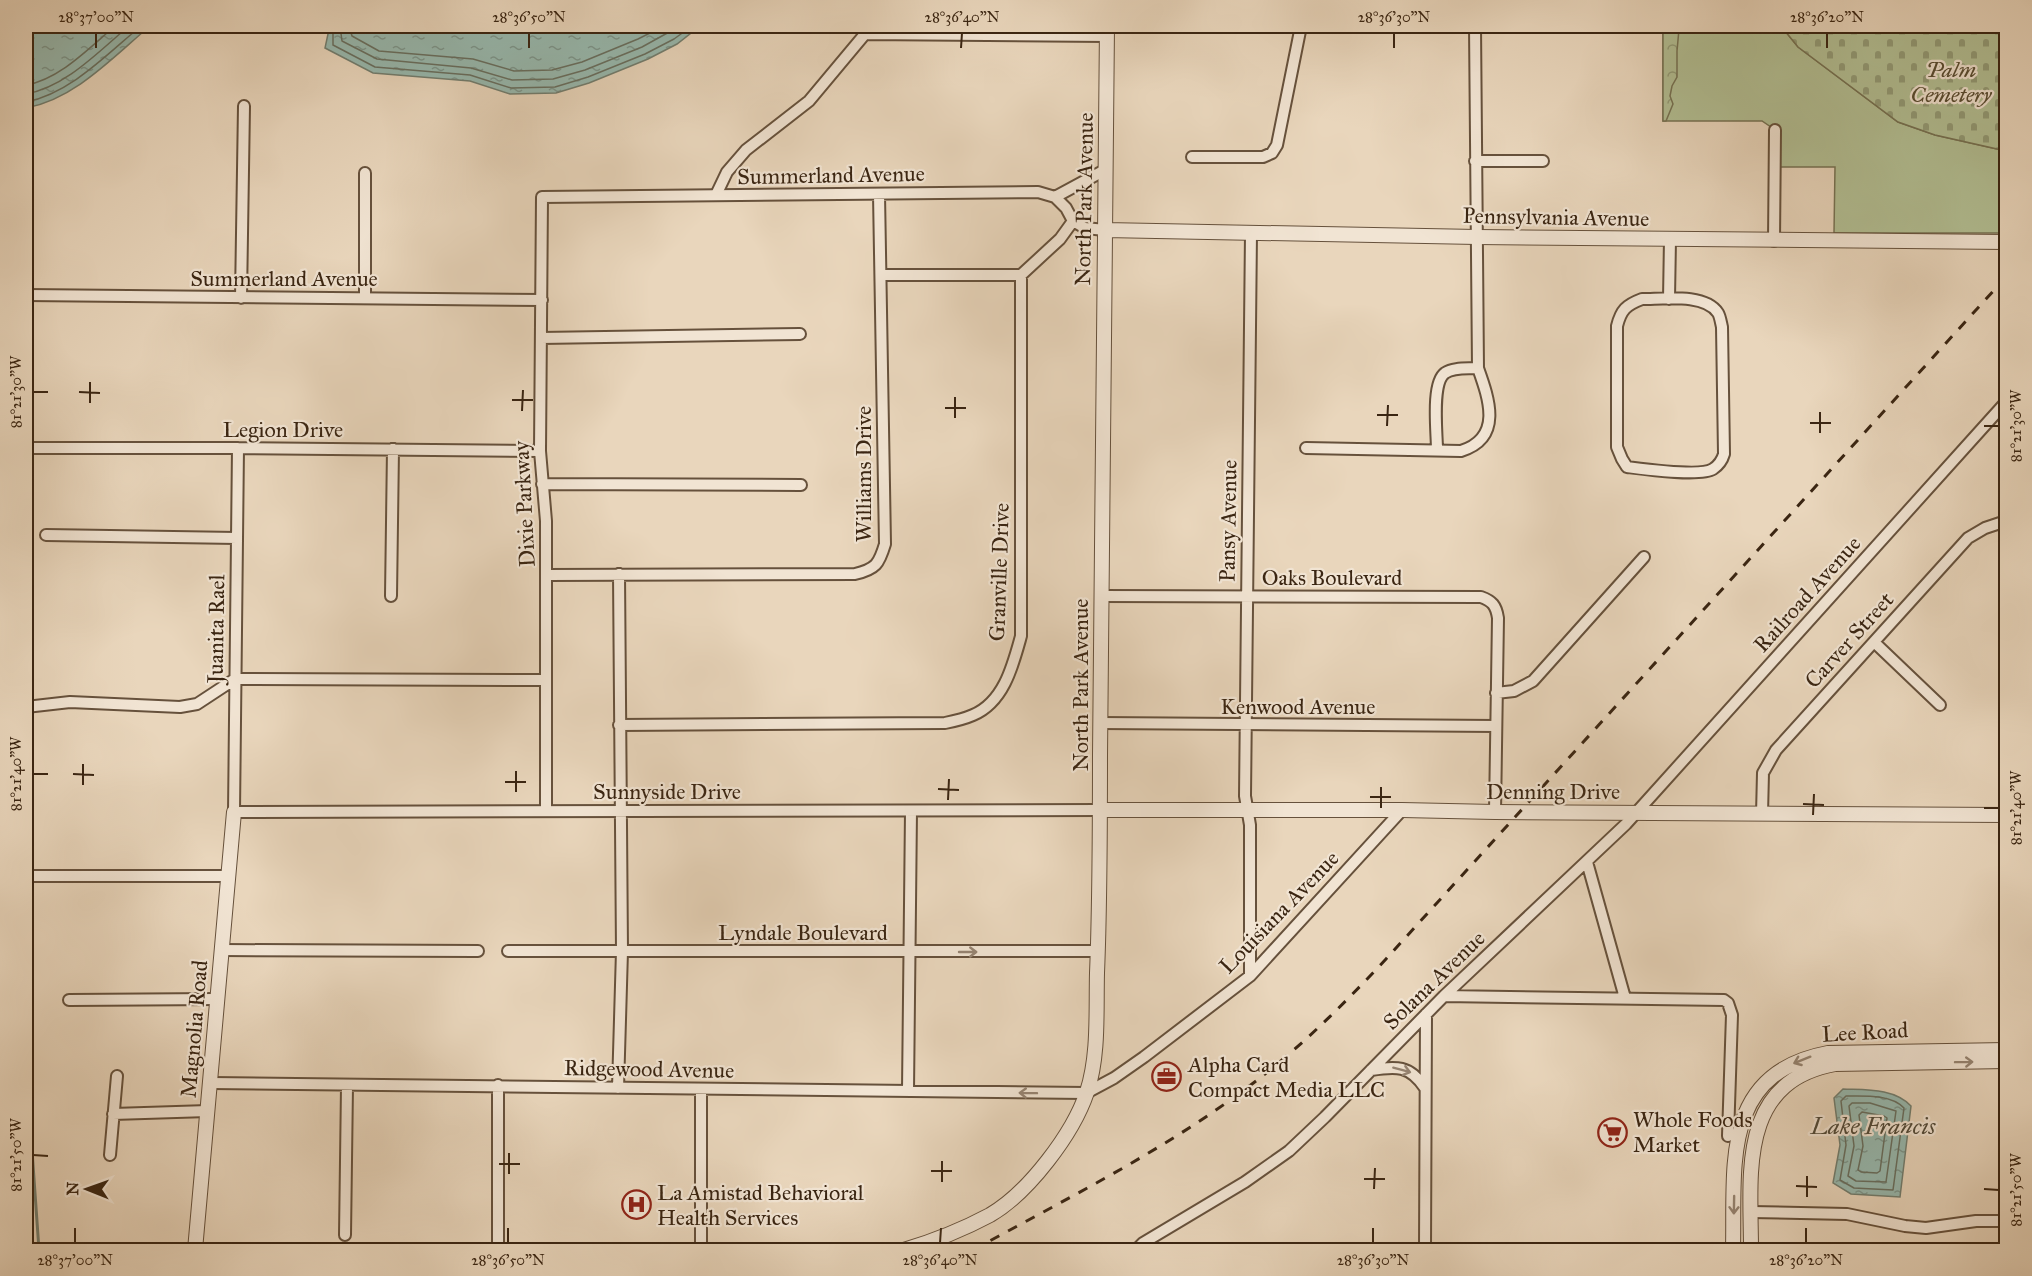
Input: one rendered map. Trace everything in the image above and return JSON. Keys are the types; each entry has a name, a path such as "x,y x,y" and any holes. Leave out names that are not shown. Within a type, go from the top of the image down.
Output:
{"street":[{"path":"1192,157 1263,157 1272,153 1277,145 1301,26"},
{"path":"1306,448 1461,451 1474,447 1484,436 1490,420 1489,399 1478,368 1475,26"},
{"path":"716,195 727,172 746,150 809,101 867,30 1107,31"},
{"name":"North Park Avenue","path":"904,1251 946,1237 990,1215 1008,1202 1045,1165 1065,1135 1086,1093 1093,1064 1098,951 1100,810 1107,31"},
{"path":"241,298 244,106"},
{"path":"1774,241 1775,130"},
{"path":"1475,161 1543,161"},
{"path":"1105,170 1055,197 1066,208 1073,221 1085,228 1105,230"},
{"path":"365,173 365,298"},
{"name":"Summerland Avenue","path":"542,197 1038,192 1055,197"},
{"name":"Williams Drive","path":"547,575 855,574 868,571 879,563 885,544 879,194"},
{"name":"Dixie Parkway","path":"542,197 540,451 546,521 547,575 546,810"},
{"path":"882,275 1021,275 1060,239 1073,221"},
{"name":"Pennsylvania Avenue","path":"1105,230 1774,241 2007,242"},
{"name":"Pansy Avenue","path":"1250,976 1250,825 1245,796 1245,725 1251,233"},
{"path":"1669,299 1670,239"},
{"name":"Granville Drive","path":"619,725 945,723 975,714 995,699 1011,670 1021,636 1021,275"},
{"name":"Summerland Avenue","path":"26,295 542,300"},
{"path":"1642,299 1669,299 1695,299 1706,304 1718,312 1722,327 1724,454 1721,462 1712,470 1700,472 1627,467 1617,447 1617,326 1621,312 1629,304 1642,299"},
{"path":"541,339 800,333"},
{"path":"1437,450 1436,389 1440,378 1447,372 1478,368"},
{"name":"Railroad Avenue","path":"1637,813 2007,402"},
{"name":"Legion Drive","path":"26,448 540,451"},
{"name":"Juanita Rael","path":"234,812 238,448"},
{"path":"391,596 393,449"},
{"path":"542,484 801,485"},
{"name":"Carver Street","path":"1762,814 1763,773 1776,750 1968,538 1985,528 2007,521"},
{"path":"46,535 237,538"},
{"path":"1496,812 1496,693 1514,691 1533,681 1644,556"},
{"path":"618,1088 622,951 619,574"},
{"name":"Oaks Boulevard","path":"1101,596 1481,597 1491,601 1497,608 1496,693"},
{"path":"1874,642 1940,705"},
{"path":"26,707 70,702 180,707 197,704 235,679 546,680"},
{"name":"Kenwood Avenue","path":"1100,723 1496,726"},
{"name":"Denning Drive","path":"1100,810 2007,815"},
{"name":"Sunnyside Drive","path":"234,812 1100,810"},
{"name":"Louisiana Avenue","path":"1086,1093 1114,1078 1144,1057 1250,976 1402,810"},
{"path":"908,1091 911,811"},
{"name":"Magnolia Road","path":"195,1251 234,812"},
{"name":"Solana Avenue","path":"1136,1251 1143,1243 1245,1182 1289,1151 1444,996 1637,813"},
{"path":"1587,862 1625,998"},
{"path":"26,876 229,876"},
{"path":"222,950 478,951"},
{"name":"Lyndale Boulevard","path":"508,951 1098,951"},
{"path":"1444,996 1720,999 1728,1003 1732,1015 1728,1136"},
{"path":"69,1000 217,999"},
{"path":"1425,1251 1426,1014"},
{"name":"Lee Road","path":"1751,1251 1752,1160 1755,1137 1759,1122 1768,1105 1778,1092 1792,1081 1821,1066 1897,1057 2007,1050"},
{"name":"Lee Road","path":"1733,1251 1737,1137 1749,1103 1770,1078 1784,1068 1800,1060 1828,1053 2007,1061"},
{"path":"1371,1070 1401,1068 1419,1079 1425,1089"},
{"path":"110,1155 117,1076"},
{"name":"Ridgewood Avenue","path":"211,1083 1086,1093"},
{"path":"498,1085 498,1251"},
{"path":"345,1235 347,1086"},
{"path":"701,1089 701,1251"},
{"path":"113,1114 208,1111"},
{"path":"1735,1160 1752,1160"},
{"path":"1751,1212 1847,1214 1926,1228 1976,1221 2007,1221"}],"green space":[{"path":"1663,26 1781,26 1798,47 1898,122 1935,135 2006,151 2006,233 1834,233 1835,167 1779,167 1779,127 1771,127 1762,121 1663,121"},
{"path":"1663,26 1678,26 1679,29 1677,77 1670,96 1673,104 1666,121 1663,121"},
{"name":"Palm Cemetery","path":"1781,26 2006,26 2006,151 1935,135 1898,122 1798,47"}],"water":[{"path":"26,26 150,26 77,86 61,96 26,108"},
{"path":"327,26 700,26 677,44 648,59 589,83 556,93 510,94 470,81 373,73 325,48"},
{"name":"Lake Francis","path":"1843,1089 1888,1093 1911,1106 1900,1197 1851,1194 1833,1183 1840,1145 1834,1098"}],"waterway":[{"path":"26,1065 39,1250"}],"railway":[{"path":"973,1250 1114,1173 1182,1132 1248,1087 1320,1026 1386,959 2006,277"}],"place":[{"name":"Alpha Card Compact Media LLC","path":"1167,1077"},
{"name":"Whole Foods Market","path":"1612,1132"},
{"name":"La Amistad Behavioral Health Services","path":"636,1205"}]}
